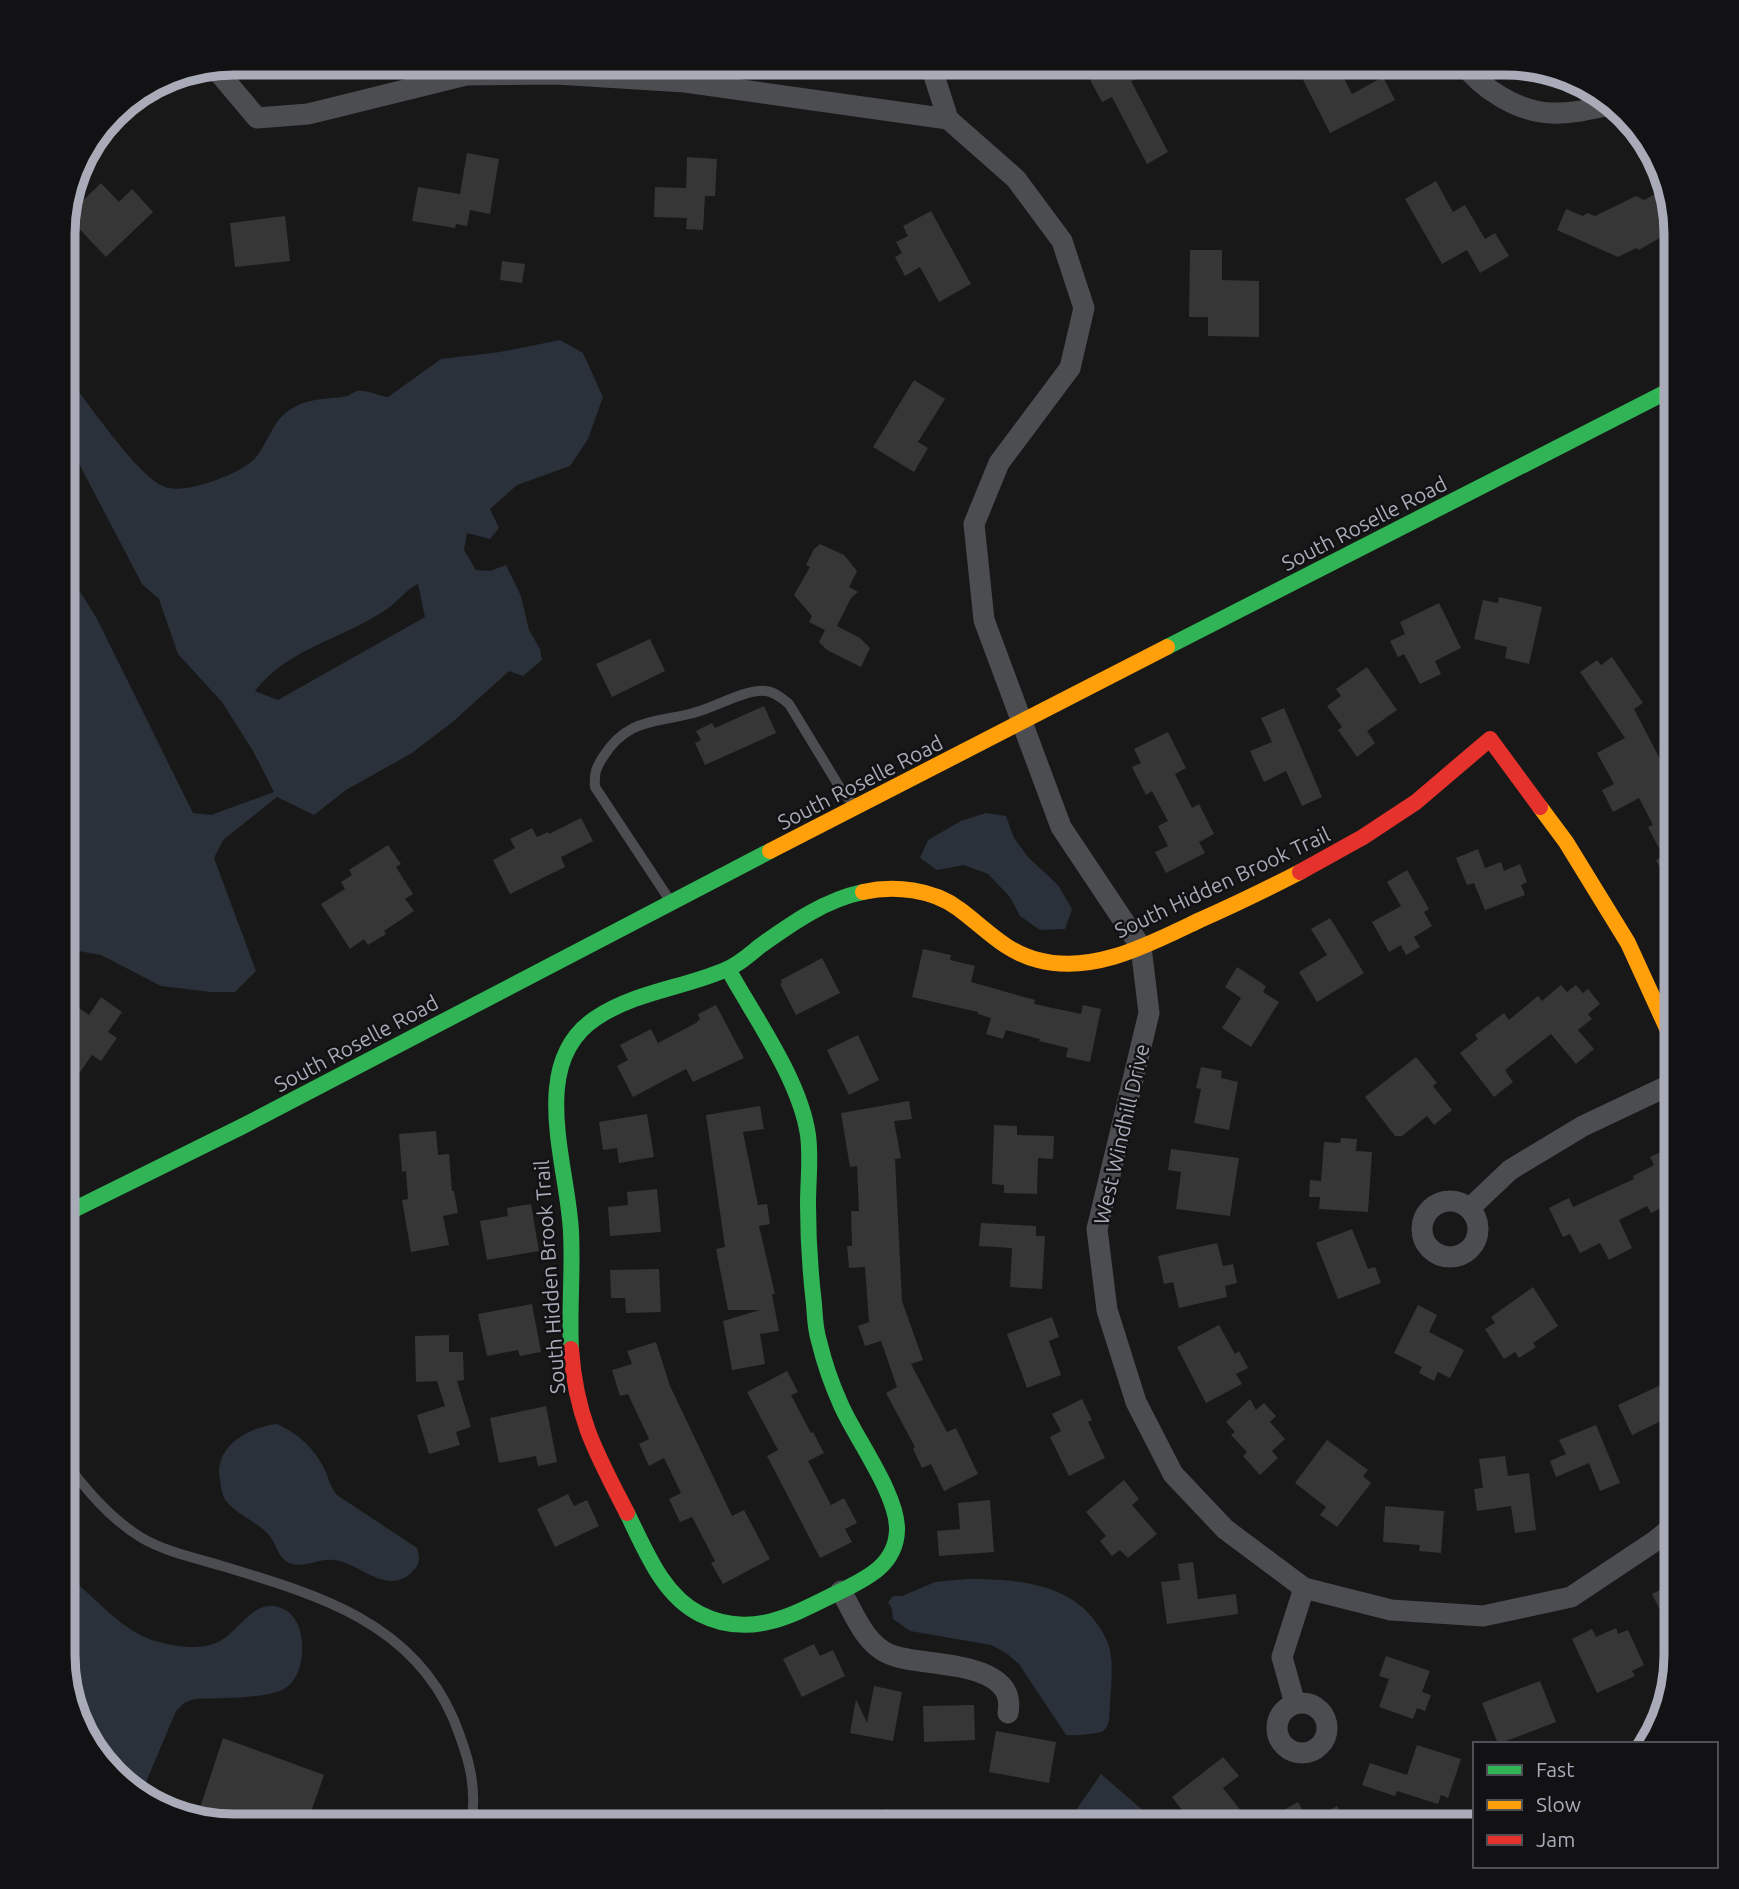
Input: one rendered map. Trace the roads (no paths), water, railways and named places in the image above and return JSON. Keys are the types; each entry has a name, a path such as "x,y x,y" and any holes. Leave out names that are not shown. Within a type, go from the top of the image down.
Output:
{"street":[{"path":"222,76 257,118 308,114 466,75"},
{"path":"698,75 948,119 934,76"},
{"path":"1476,76 1492,91 1524,107 1548,113 1576,113 1600,107"},
{"name":"West Windhill Drive","path":"948,119 1016,179 1062,241 1084,308 1070,368 999,463 974,524 984,620 1061,827 1141,947 1149,1013 1097,1229 1107,1310 1136,1402 1173,1474 1225,1529 1304,1588"},
{"name":"South Roselle Road","path":"75,1209 241,1127 855,807 1664,393"},
{"name":"South Hidden Brook Trail","path":"728,969 799,1100 808,1135 808,1249 818,1339 841,1405 898,1519 895,1545 879,1570 785,1619 736,1625 692,1610 669,1589 653,1565 581,1417 571,1355 570,1204 556,1105 558,1073 566,1049 582,1028 601,1013 637,998 728,969 807,912 858,891 890,888 950,902 1004,947 1030,960 1086,962 1114,956 1141,947 1321,862 1416,802 1490,739 1566,842 1628,943 1664,1022"},
{"path":"1470,1208 1510,1170 1583,1126 1664,1088"},
{"path":"1295,1704 1282,1657 1304,1588 1391,1610 1483,1616 1571,1597 1664,1534"},
{"path":"842,1591 863,1631 874,1645 890,1655 955,1664 992,1679 1004,1690 1009,1704 1008,1713"}],"lane":[{"path":"671,903 596,787 594,772 606,752 622,734 631,729 664,718 692,714 753,692 768,691 789,704 842,791 855,807"},
{"path":"75,1476 112,1516 142,1538 178,1553 294,1588 330,1602 393,1638 434,1683 466,1749 473,1777 473,1814"}]}
